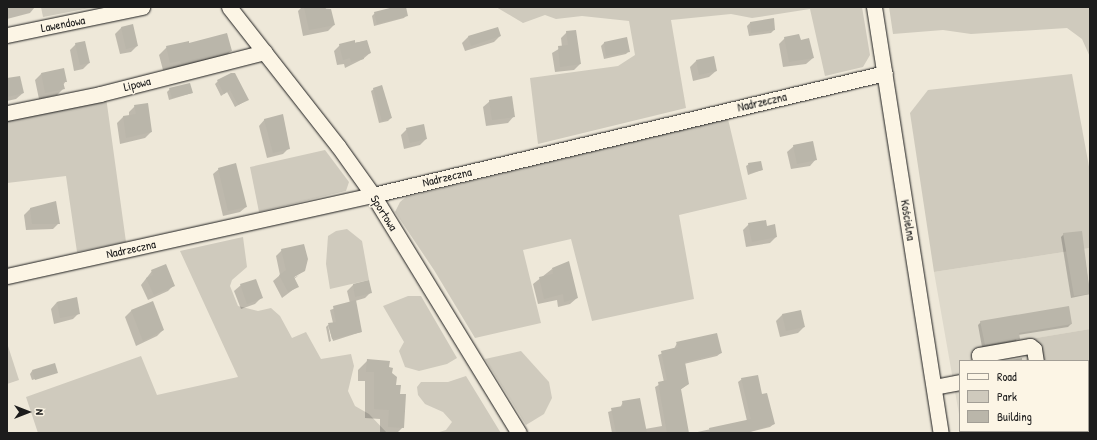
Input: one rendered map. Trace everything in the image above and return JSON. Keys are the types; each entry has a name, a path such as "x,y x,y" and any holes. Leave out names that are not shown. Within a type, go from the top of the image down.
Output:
{"street":[{"name":"Lawendowa","path":"7,35 142,7"},
{"name":"Sportowa","path":"229,7 266,52 373,195 520,433"},
{"name":"Kościelna","path":"874,7 942,433"},
{"name":"Lipowa","path":"7,113 100,94 266,52"},
{"name":"Nadrzeczna","path":"7,276 373,195 885,72"},
{"path":"980,360 979,356 1030,346 1034,348 1036,360"},
{"path":"934,387 959,382"}],"shaded area":[{"path":"1090,248 1090,329 1025,340 1028,360 959,360 959,414 934,272"}],"green space":[{"path":"41,7 95,7 43,17"},
{"path":"496,7 862,7 870,55 863,67 825,76 810,9 752,18 731,14 671,20 686,108 538,144 530,78 618,66 635,55 629,21 582,16 556,19 545,15 523,23"},
{"path":"889,7 1090,7 1090,57 1082,39 1067,28 971,34 943,30 893,34"},
{"path":"1072,74 1090,172 1090,248 934,272 910,113 928,90"},
{"path":"106,97 126,242 77,252 66,176 7,183 7,118"},
{"path":"728,119 747,199 679,215 694,299 592,321 571,239 523,250 541,323 475,338 434,270 395,212 400,202 406,197"},
{"path":"325,150 349,182 346,191 259,212 250,167"},
{"path":"347,229 362,241 369,280 330,289 326,264 328,236 336,231"},
{"path":"243,237 247,267 232,280 230,286 238,306 258,311 271,308 280,316 292,338 306,332 321,359 351,354 354,366 348,391 355,406 369,414 387,433 38,433 26,397 141,356 157,395 238,377 180,251"},
{"path":"408,296 421,296 457,358 447,364 419,371 405,367 399,351 404,342 383,306"},
{"path":"1090,329 1090,426 1089,360 1028,360 1024,340"},
{"path":"7,343 19,380 7,384"},
{"path":"521,351 549,382 552,398 544,414 526,425 485,359"},
{"path":"466,376 501,433 436,433 446,430 452,422 443,412 425,404 418,395 417,387 421,382 448,382"}],"building":[{"path":"304,7 331,9 335,25 309,30"},
{"path":"394,7 406,7 408,16 377,24 374,12"},
{"path":"774,18 775,30 751,33 750,22"},
{"path":"133,24 138,46 126,49 121,27"},
{"path":"498,27 501,36 471,46 468,36"},
{"path":"576,30 581,64 560,67 558,46 568,45 566,31"},
{"path":"227,33 232,51 181,64 180,61 170,63 166,46 189,41 189,43"},
{"path":"799,34 801,40 809,38 814,58 789,62 784,37"},
{"path":"627,37 630,52 606,56 604,42"},
{"path":"355,40 355,43 367,40 371,53 363,56 364,59 351,62 350,58 343,60 339,44"},
{"path":"85,41 90,63 80,65 75,43"},
{"path":"714,56 717,71 699,75 696,60"},
{"path":"64,68 67,82 63,82 65,89 45,93 41,73"},
{"path":"231,73 235,73 249,100 238,105 230,90 224,94 217,80"},
{"path":"20,76 24,93 7,97 7,78"},
{"path":"190,83 193,93 172,98 169,88"},
{"path":"382,85 392,118 382,121 373,88"},
{"path":"512,96 515,117 492,120 489,100"},
{"path":"148,103 152,132 126,138 123,116 136,114 134,105"},
{"path":"283,114 290,149 273,153 264,119"},
{"path":"424,124 427,139 410,143 406,128"},
{"path":"813,141 817,160 797,164 793,145"},
{"path":"761,161 763,170 750,173 748,163"},
{"path":"236,163 247,207 228,211 218,168"},
{"path":"56,201 60,224 32,224 30,208"},
{"path":"766,220 767,226 775,224 777,237 752,242 748,223"},
{"path":"1082,231 1090,294 1074,296 1063,233"},
{"path":"304,244 308,259 305,271 294,277 299,287 288,292 279,275 286,270 281,249"},
{"path":"569,261 578,298 564,302 563,294 544,299 539,277 553,274 552,268"},
{"path":"166,264 175,286 154,295 146,278 153,275 151,270"},
{"path":"256,279 263,298 247,304 240,284"},
{"path":"369,280 372,293 355,297 353,284"},
{"path":"77,297 80,314 60,318 57,302"},
{"path":"356,300 362,332 332,339 328,323 336,322 333,306"},
{"path":"153,301 164,330 143,341 131,310"},
{"path":"1069,306 1072,324 1019,333 1020,339 985,345 980,321"},
{"path":"801,310 805,327 786,331 782,314"},
{"path":"717,333 722,353 685,362 689,384 681,389 689,433 667,433 658,382 667,380 661,351 678,347 676,342"},
{"path":"367,359 390,361 389,367 393,368 392,373 397,377 396,385 401,385 400,394 406,394 404,428 388,427 389,410 374,409 374,372 366,372"},
{"path":"55,363 58,373 35,380 32,370"},
{"path":"758,375 762,394 767,393 775,424 746,433 710,433 709,428 751,419 741,378"},
{"path":"640,398 647,433 616,433 611,408 623,406 622,401"}]}
